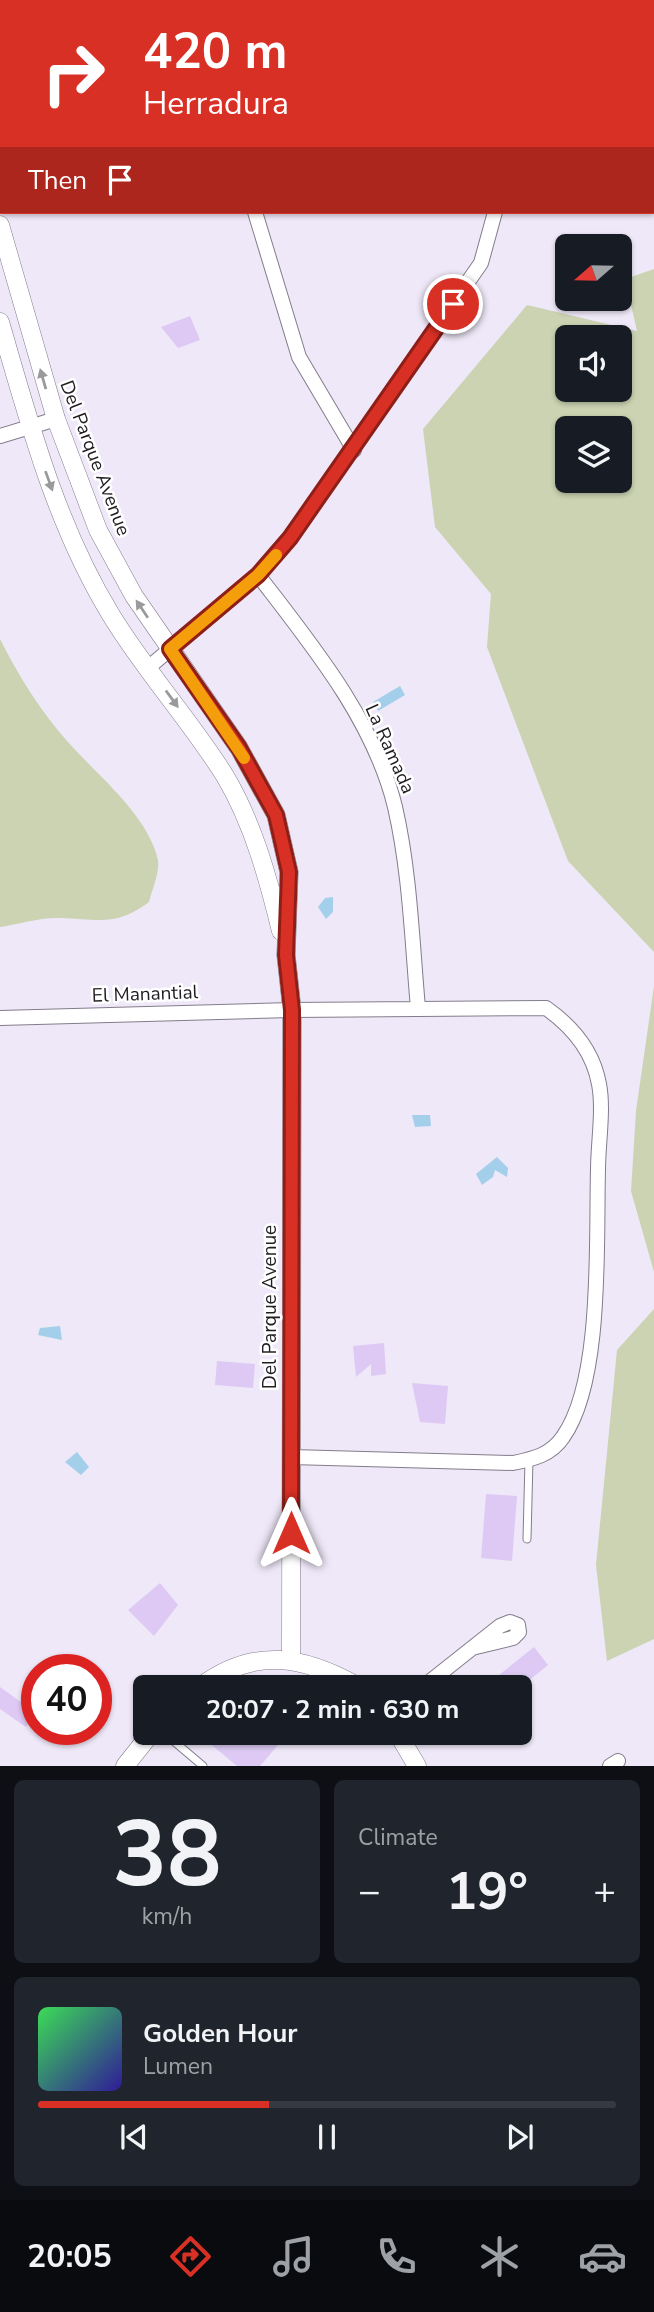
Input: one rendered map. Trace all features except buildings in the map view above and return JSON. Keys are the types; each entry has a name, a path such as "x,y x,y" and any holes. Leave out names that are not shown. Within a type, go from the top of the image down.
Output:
{"street":[{"path":"257,214 299,357 354,450"},
{"path":"149,667 258,575 290,538 354,450 481,263 494,214"},
{"name":"Del Parque Avenue","path":"0,225 56,419 88,507 108,552 170,649 239,748 276,815 289,872 286,955"},
{"name":"Del Parque Avenue","path":"0,322 57,503 84,566 112,617 226,778 243,813 270,885 286,955 292,1010 291,1660"},
{"path":"0,436 56,419"},
{"name":"La Ramada","path":"258,575 319,654 361,724 380,765 394,805 403,849 418,1008"},
{"name":"El Manantial","path":"0,1018 292,1010 546,1008 568,1023 587,1048 600,1085 596,1297 580,1405 562,1439 541,1457 529,1460"},
{"path":"291,1457 513,1463 529,1460"},
{"path":"439,1675 476,1647"},
{"path":"216,1675 250,1662 291,1660 326,1668 338,1675"},
{"path":"125,1766 142,1745"},
{"path":"405,1745 418,1766"}],"lane":[{"path":"527,1539 529,1460"},
{"path":"178,1745 203,1766"}],"green space":[{"path":"654,269 654,952 568,861 487,647 491,594 435,527 423,429 527,305 612,325 555,325 555,402 632,402 632,330 637,331 632,309 632,277"},
{"path":"0,639 39,706 68,742 120,796 144,827 158,865 149,902 137,910 106,920 60,918 0,927"},
{"path":"654,986 654,1272 631,1191 636,1111"},
{"path":"654,1309 654,1639 607,1661 596,1565 617,1350"}],"water":[{"path":"400,686 405,695 378,711 373,702"},
{"path":"333,897 333,912 326,919 318,907 325,898"},
{"path":"412,1115 430,1115 431,1126 415,1127"},
{"path":"497,1157 508,1168 507,1177 495,1170 493,1177 482,1185 476,1174"},
{"path":"60,1326 62,1340 38,1335 40,1328"},
{"path":"77,1452 89,1467 81,1475 65,1462"}],"slow traffic":[{"path":"244,758 170,649 258,575 276,555"}],"route":[{"path":"291,1533 292,1010 286,955 289,872 276,815 239,748 170,649 269,564 354,450 453,304"}]}
